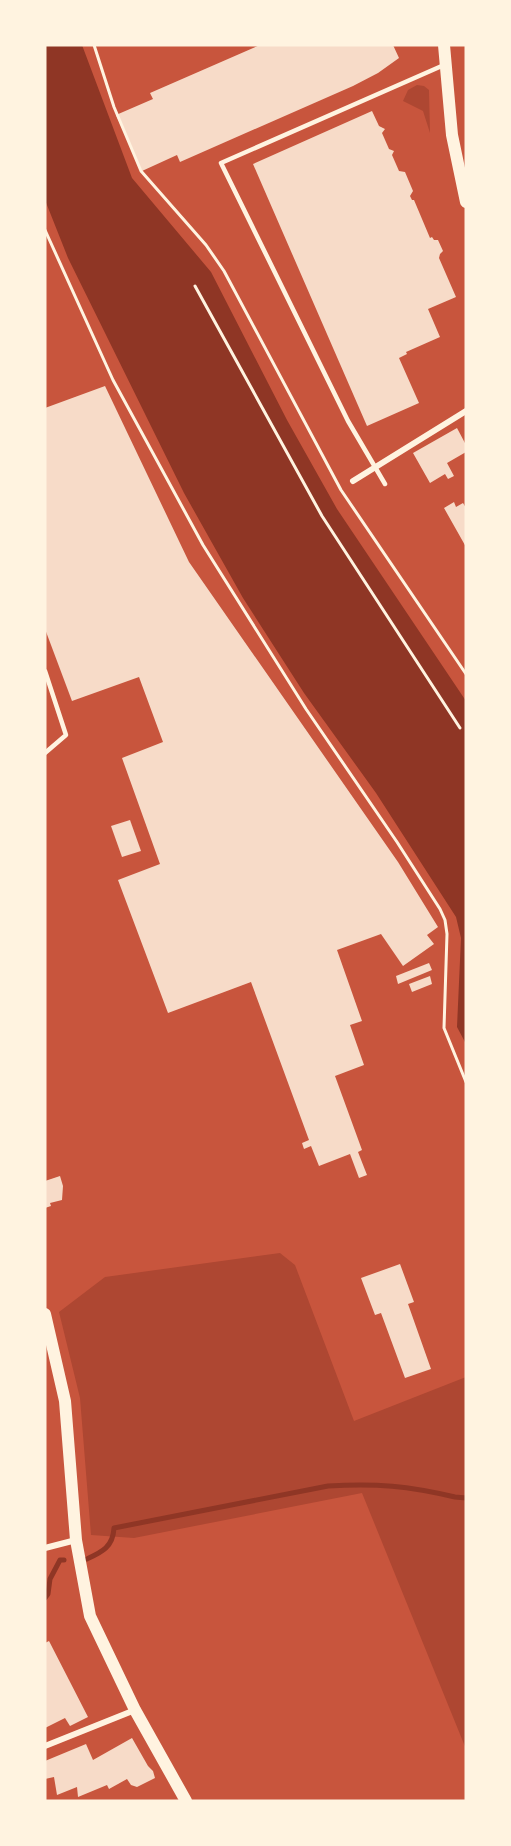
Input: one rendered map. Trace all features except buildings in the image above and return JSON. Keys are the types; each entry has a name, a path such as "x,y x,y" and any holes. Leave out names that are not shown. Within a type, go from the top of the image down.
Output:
{"main road":[{"path":"444,45 452,135 466,202"},
{"path":"46,1324 65,1401 76,1540 90,1616 135,1710 186,1801"}],"street":[{"path":"353,482 466,411"},
{"path":"45,1548 76,1540"},
{"path":"45,1746 135,1710"}],"lane":[{"path":"385,484 348,421 221,163 447,64"},
{"path":"45,671 66,735 45,753"}],"path":[{"path":"94,45 114,107 141,171 206,244 224,271 341,490 466,674"},
{"path":"45,230 113,380 203,545 306,709 440,909 447,934 444,1028 466,1082"},
{"path":"195,286 322,516 460,728"}],"shaded area":[{"path":"45,45 82,45 132,178 211,272 287,420 337,509 466,701 466,1044 457,1027 461,938 456,917 376,793 304,693 243,598 184,493 68,258 45,200"},
{"path":"417,85 429,90 430,133 423,111 403,101 408,90"},
{"path":"280,1253 295,1265 354,1421 466,1377 466,1749 362,1493 134,1538 91,1535 80,1398 59,1312 105,1277"}],"waterway":[{"path":"87,1559 102,1551 109,1544 114,1528 328,1486 392,1486 466,1498"},
{"path":"45,1598 48,1594 50,1579 60,1560 64,1560"}]}
